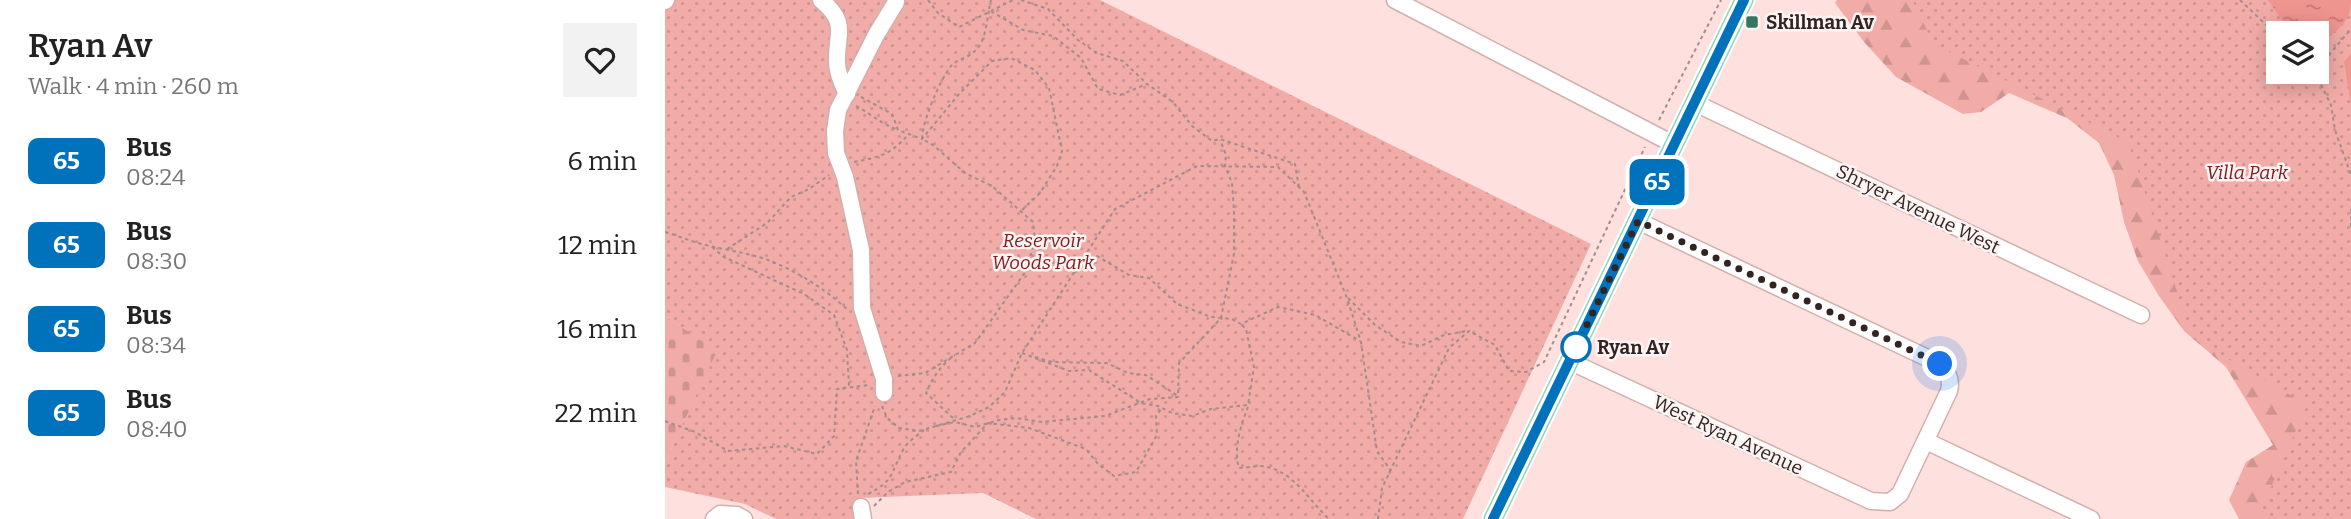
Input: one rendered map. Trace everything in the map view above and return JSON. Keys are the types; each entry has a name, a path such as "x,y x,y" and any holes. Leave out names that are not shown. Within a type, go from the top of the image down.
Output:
{"main road":[{"path":"1493,519 1742,1"}],"street":[{"path":"821,0 829,7 840,31 836,61 847,94"},
{"path":"1395,0 1675,145"},
{"path":"884,386 862,308 861,250 845,177 836,153 835,131 838,110 896,2"},
{"path":"836,61 843,65 854,65 858,70"},
{"name":"Shryer Avenue West","path":"1695,103 2141,315"},
{"path":"1638,221 1940,364 1949,376 1949,391 1926,441 2091,519"},
{"name":"West Ryan Avenue","path":"1569,361 1871,501 1890,502 1900,494 1926,441"},
{"path":"717,517 737,515 744,519"}],"path":[{"path":"928,0 938,13 959,27 1013,0"},
{"path":"922,139 922,128 952,64 970,56 981,42 991,0"},
{"path":"1021,0 1048,9 1078,40 1097,53 1123,61 1147,84 1173,102 1192,126 1212,141 1220,139 1295,164 1299,188"},
{"path":"1347,298 1375,325 1401,342 1421,346 1444,335 1469,331 1495,345 1509,370 1525,372 1544,362 1652,133 1721,0"},
{"path":"2240,0 2266,25"},
{"path":"989,10 1023,30 1053,36 1081,58 1098,89 1120,95 1147,84"},
{"path":"2329,55 2351,29"},
{"path":"922,139 960,93 992,61 1011,58 1035,70 1049,88 1062,150 1057,166 1040,192 1020,211"},
{"path":"2321,84 2332,105 2335,130 2351,176"},
{"path":"847,94 860,96 892,114 898,130"},
{"path":"665,421 695,432 729,451 784,446 817,454 834,436 837,389 884,386 899,375 925,373 975,343 1026,271 1035,240 1033,222 992,186 965,173 933,145 886,126 871,113 856,107 847,94"},
{"path":"726,249 767,223 791,197 824,179 840,164 877,158 895,149 907,135"},
{"path":"1178,397 1179,363 1221,318 1234,244 1232,183 1225,166 1226,155 1220,139"},
{"path":"861,507 856,486 856,461 878,398 887,418 899,428 919,430 955,421 989,407 1005,392 1022,353 1115,209 1197,166 1278,167 1304,192 1347,298 1361,342 1377,451 1391,471"},
{"path":"2351,209 2351,229"},
{"path":"665,232 784,267 834,297 849,310"},
{"path":"711,246 725,257 813,299 834,315 847,350 849,387"},
{"path":"1073,273 1097,256 1129,275 1149,278 1177,304 1211,317 1231,319 1241,324 1246,329 1254,367 1239,441 1239,468 1260,466 1283,474 1299,484 1329,519"},
{"path":"1241,324 1277,307 1315,315 1361,342"},
{"path":"1378,519 1383,488 1449,348 1469,331"},
{"path":"966,348 945,362 933,377 926,393 955,421 975,427 1017,418 1041,422 1105,416 1162,397 1178,397"},
{"path":"1022,353 1052,362 1107,363 1128,373 1146,374 1178,397"},
{"path":"1032,356 1050,366 1069,371 1089,370 1141,403 1172,412 1192,415 1211,409 1248,405"},
{"path":"988,423 1029,428 1086,449 1098,464 1114,476 1136,472 1157,435 1156,416 1162,408"},
{"path":"861,507 875,506 888,492 905,482 951,472 961,452 988,423"},
{"path":"861,507 890,478 904,447 927,427"}],"green space":[{"name":"Reservoir Woods Park","path":"665,0 1100,0 1591,244 1463,519 1036,519 983,493 859,498 857,519 776,519 745,504 665,487 665,462 717,351 665,316"},
{"name":"Villa Park","path":"1837,0 2268,0 2275,21 2266,21 2266,84 2329,84 2351,105 2351,519 2239,519 2229,500 2246,462 2273,445 2226,367 2184,331 2138,261 2124,222 2114,175 2099,143 2067,118 2009,93 1981,112 1963,114 1896,77 1864,42 1835,3"},
{"name":"Villa Park","path":"1912,0 2351,0 2351,519 2257,519 2307,405 2192,338 2129,143 1934,44"},
{"path":"665,316 718,351 665,462"}],"water":[{"path":"2268,0 2351,0 2346,20 2329,37 2329,21 2283,21"},
{"path":"2351,53 2351,105 2344,62"}],"bus line":[{"name":"65","path":"1493,519 1744,0"}],"place":[{"name":"Skillman Av","path":"1752,22"},
{"name":"Ryan Av","path":"1576,347"}],"route":[{"path":"1576,347 1638,221 1940,364"}]}
